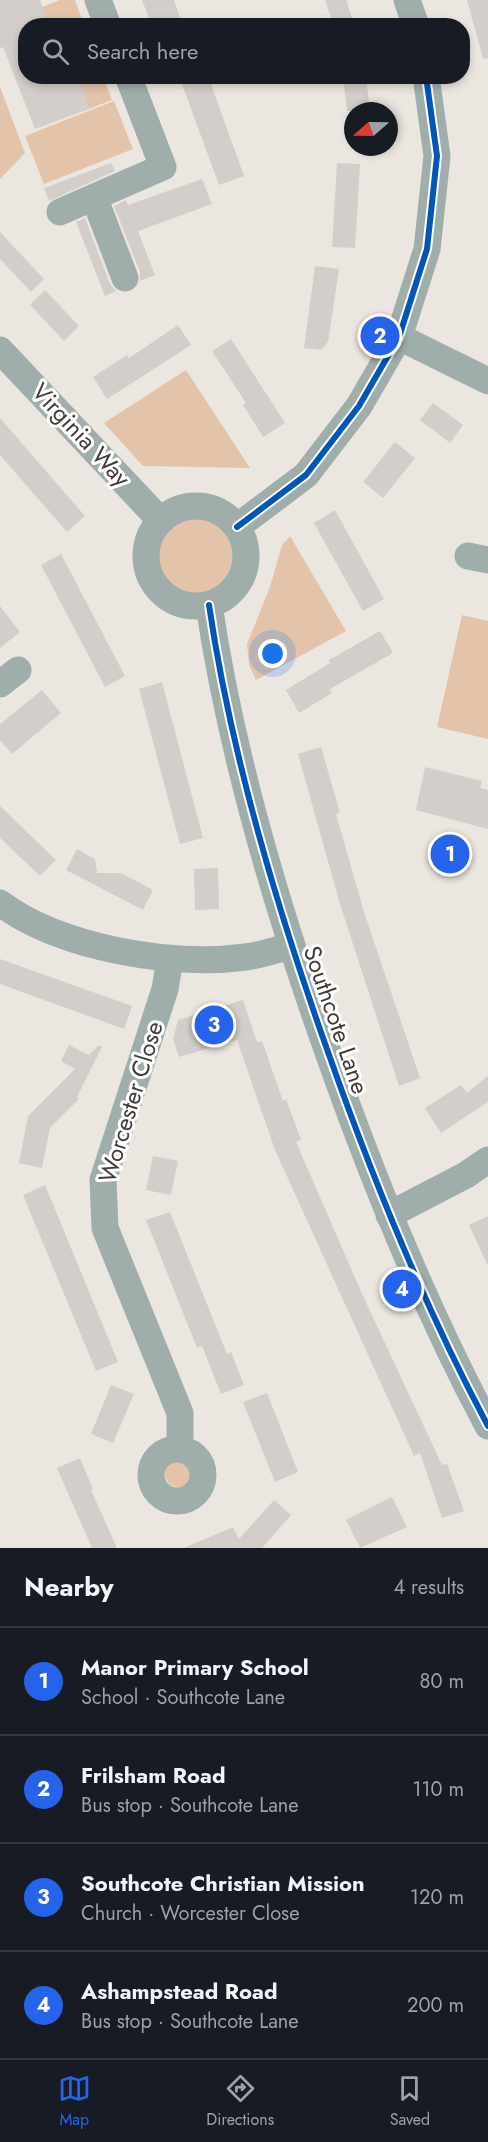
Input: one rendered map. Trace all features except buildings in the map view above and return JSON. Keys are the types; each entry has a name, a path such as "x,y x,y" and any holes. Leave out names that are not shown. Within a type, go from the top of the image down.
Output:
{"street":[{"path":"98,0 105,18"},
{"path":"407,0 413,18"},
{"path":"60,212 163,167 131,84"},
{"path":"237,527 306,475 359,406 399,337 427,249 436,168 437,156 427,84"},
{"path":"94,197 125,278"},
{"path":"399,337 488,381"},
{"name":"Virginia Way","path":"0,350 161,521"},
{"path":"185,507 211,508 226,516 237,527 245,543 247,558 243,576 237,587 224,599 209,605 191,607 174,602 153,583 147,566 146,551 151,534 161,521 171,512 185,507"},
{"name":"Southcote Lane","path":"209,605 249,795 290,946 373,1178 463,1378 488,1426"},
{"path":"0,903 20,918 99,948 170,959 245,957 290,946"},
{"name":"Worcester Close","path":"170,959 165,989 103,1180 105,1228 180,1413 180,1449"},
{"path":"389,1215 466,1175 488,1160"}],"shaded area":[{"path":"60,0 75,0 81,18 46,18 42,7"},
{"path":"80,84 106,84 112,100 89,109"},
{"path":"0,87 25,153 0,179"},
{"path":"114,101 133,149 44,184 25,136"},
{"path":"186,370 250,468 143,466 104,423"},
{"path":"197,515 213,518 226,527 235,540 238,556 235,572 226,585 213,594 197,597 181,594 168,585 159,572 156,556 159,540 168,527 181,518"},
{"path":"290,536 346,631 256,680 249,665 247,644 270,587 282,545"},
{"path":"462,615 488,621 488,739 437,727"},
{"path":"178,1461 187,1465 191,1474 187,1483 178,1487 169,1483 165,1474 169,1465"}],"cycle path":[{"path":"237,527 306,475 359,406 399,337 427,249 437,156 427,84"},
{"path":"209,605 218,661 243,775 274,887 309,998 363,1148 401,1242 442,1335 488,1426"}],"place":[{"name":"Frilsham Road","path":"380,336"},
{"name":"Manor Primary School","path":"450,854"},
{"name":"Southcote Christian Mission","path":"214,1025"},
{"name":"Ashampstead Road","path":"402,1289"}]}
